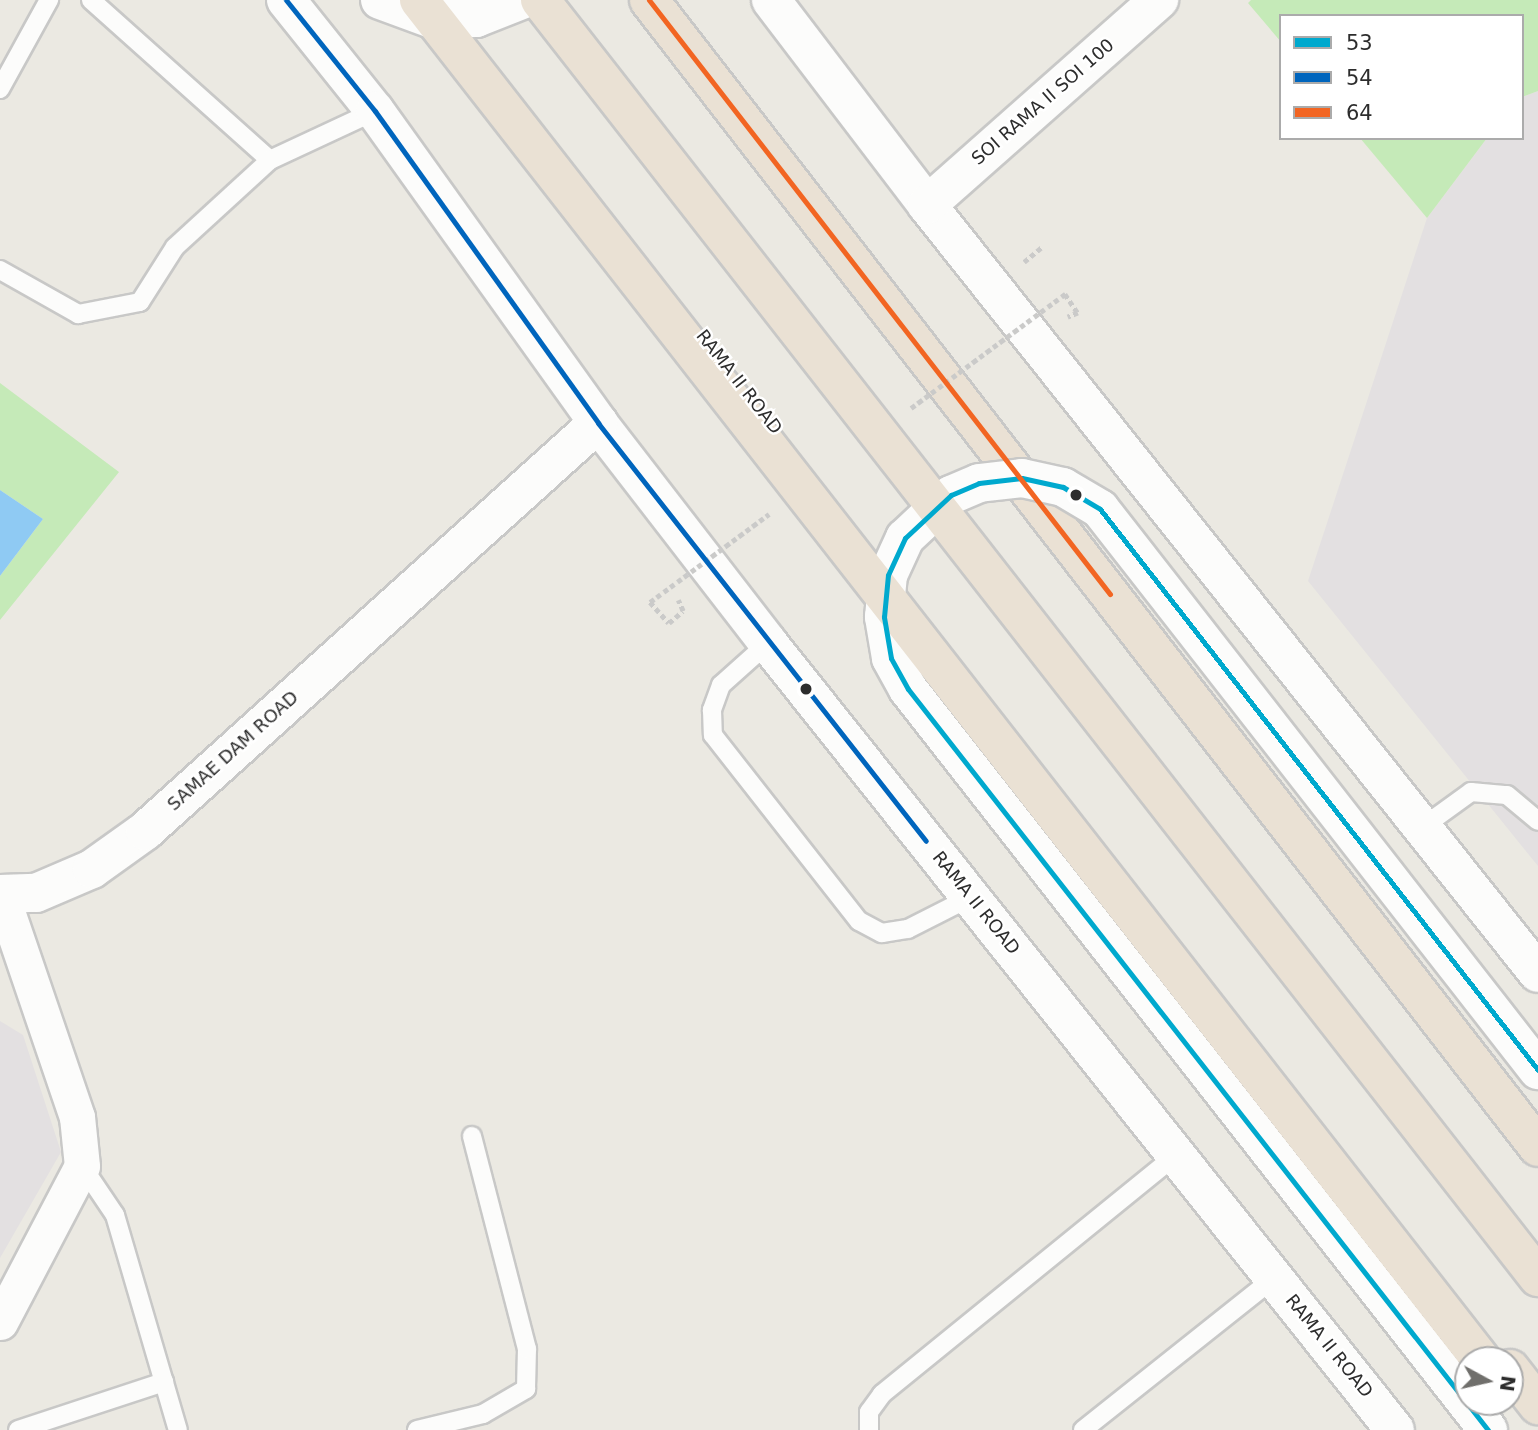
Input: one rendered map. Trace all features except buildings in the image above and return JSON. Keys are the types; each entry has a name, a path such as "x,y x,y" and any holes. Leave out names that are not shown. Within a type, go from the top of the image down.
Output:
{"highway":[{"path":"419,0 1470,1346"},
{"name":"RAMA II ROAD","path":"440,0 1492,1346"},
{"path":"540,0 1538,1278"},
{"path":"649,0 1538,1147"},
{"path":"1524,1387 1538,1405"},
{"path":"1524,1415 1536,1430"}],"main road":[{"name":"RAMA II ROAD","path":"286,0 375,111 598,423 768,643 1395,1430"},
{"path":"380,0 432,19 476,18 522,0"},
{"path":"771,0 927,205 1424,826 1538,973"},
{"name":"SOI RAMA II SOI 100","path":"927,205 1158,0"},
{"name":"SAMAE DAM ROAD","path":"1,894 36,893 92,869 145,831 598,423"},
{"path":"1488,1430 908,690 891,658 884,617 888,575 905,538 951,495 979,483 1022,478 1063,487 1100,509 1538,1070"}],"street":[{"path":"0,1322 82,1166 77,1117 1,894"}],"lane":[{"path":"0,89 49,0"},
{"path":"91,0 270,160"},
{"path":"0,270 78,314 140,302 175,247 270,160 375,111"},
{"path":"768,643 722,685 712,710 713,734 859,921 882,933 908,929 971,897"},
{"path":"1424,826 1471,792 1507,795 1538,821"},
{"path":"417,1430 483,1414 526,1389 527,1349 472,1136"},
{"path":"869,1430 869,1412 881,1394 1176,1155"},
{"path":"82,1166 115,1215 178,1430"},
{"path":"1083,1430 1274,1278"},
{"path":"18,1430 164,1382"}],"path":[{"path":"650,601 668,623 683,611 669,576"}],"shaded area":[{"path":"1538,91 1538,866 1308,581 1427,218 1486,140 1524,140 1524,96"},
{"path":"0,1021 23,1035 61,1152 0,1258"}],"green space":[{"path":"1251,0 1538,0 1538,91 1524,96 1524,14 1279,14 1279,40 1248,3"},
{"path":"1362,140 1486,140 1427,218"},
{"path":"0,383 119,472 0,620 0,576 43,519 0,490"}],"water":[{"path":"0,490 43,519 0,576"}],"transit line":[{"name":"54","path":"286,0 375,111 598,423 926,841"},
{"name":"64","path":"649,0 1110,594"},
{"name":"53","path":"1488,1430 908,689 891,658 884,617 888,575 905,538 951,495 979,483 1022,478 1063,487 1100,509 1538,1070"}]}
